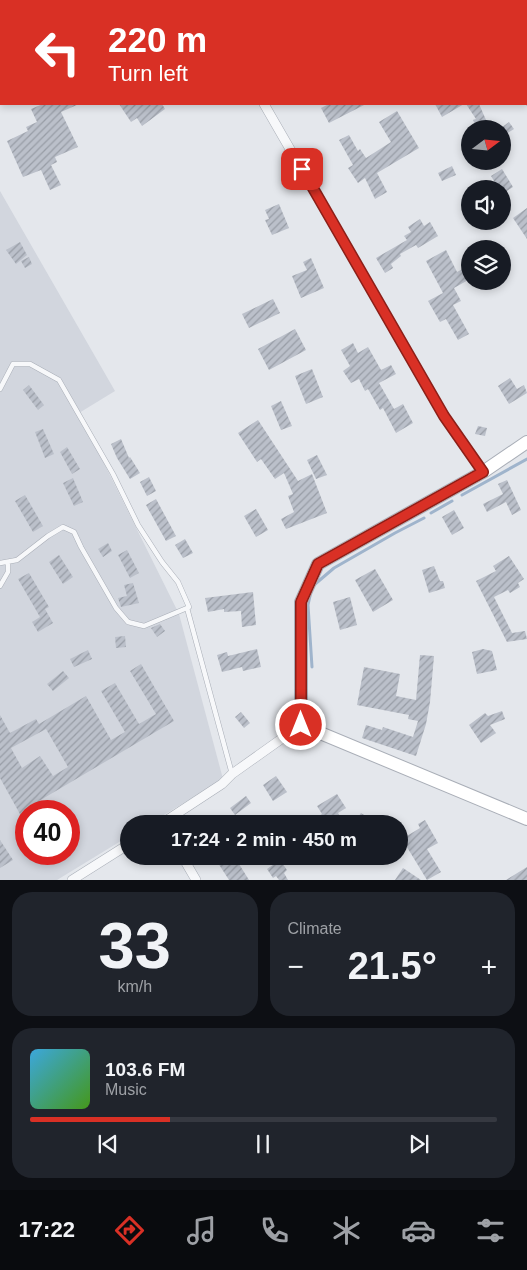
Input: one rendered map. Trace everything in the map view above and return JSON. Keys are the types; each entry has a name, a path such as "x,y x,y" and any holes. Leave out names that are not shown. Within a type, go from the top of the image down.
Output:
{"street":[{"path":"265,105 444,416 483,472"},
{"path":"301,725 301,602 318,564 483,472 527,442"},
{"path":"174,815 222,784 232,774 301,725"},
{"path":"301,725 527,819"},
{"path":"72,880 120,850"},
{"path":"187,865 196,880"}],"lane":[{"path":"0,389 13,364 30,364 59,380 113,474 138,525 162,562 178,582 189,607 187,608 232,774"},
{"path":"0,563 17,560 48,536 63,528 74,532 116,608 128,622 144,626 187,608"},
{"path":"0,586 8,572 8,562"}],"shaded area":[{"path":"0,191 115,391 79,413 179,614 223,779 164,815 120,815 120,842 57,880 0,880"}],"building":[{"path":"41,105 77,105 61,112 78,147 55,157 57,162 51,165 61,185 50,190 41,170 23,177 7,141 28,131 26,127 37,122 31,109"},
{"path":"120,105 163,105 165,109 142,126 137,118 131,122"},
{"path":"327,105 364,105 329,123 321,108"},
{"path":"436,105 462,105 442,117"},
{"path":"467,105 479,105 486,120 473,120 476,119"},
{"path":"397,111 419,148 377,173 387,192 375,199 365,178 358,183 348,168 353,165 339,140 349,135 358,151 360,149 366,158 391,142 379,122"},
{"path":"452,166 456,175 442,181 438,173"},
{"path":"503,170 509,180 493,180 491,176"},
{"path":"279,204 289,228 272,235 265,220 269,219 265,210"},
{"path":"527,208 527,239 513,218"},
{"path":"420,219 424,226 430,222 438,236 418,248 416,245 400,254 401,256 391,264 393,268 385,273 376,258 407,240 404,236 411,232 408,227"},
{"path":"20,242 27,255 16,264 6,250"},
{"path":"446,250 457,272 461,270 461,284 454,288 461,301 453,305 469,334 458,340 446,319 440,322 428,301 443,293 426,261"},
{"path":"29,257 32,264 25,268 21,261"},
{"path":"311,258 324,288 301,298 292,276 307,270 303,262"},
{"path":"273,299 280,313 249,328 242,314"},
{"path":"295,329 306,350 269,370 258,349"},
{"path":"353,343 358,353 368,347 381,370 391,365 396,374 379,383 394,409 403,404 413,423 396,433 383,408 380,410 368,389 365,391 359,379 351,383 343,371 350,366 341,350"},
{"path":"312,369 323,397 306,404 295,376"},
{"path":"510,378 517,389 524,385 527,393 509,404 498,386"},
{"path":"29,385 44,405 38,410 23,390"},
{"path":"281,401 292,426 281,430 271,406"},
{"path":"258,420 298,481 312,474 327,513 286,529 281,519 294,512 288,496 293,494 284,473 275,479 261,459 257,462 238,433"},
{"path":"478,426 487,428 485,436 475,434"},
{"path":"43,429 54,454 45,458 35,432"},
{"path":"121,439 129,458 140,473 130,479 111,444"},
{"path":"67,447 80,469 72,474 60,452"},
{"path":"317,455 327,475 316,479 307,460"},
{"path":"149,477 156,491 147,496 140,482"},
{"path":"73,478 83,502 74,506 63,483"},
{"path":"507,480 521,510 512,515 506,502 487,512 483,504 503,494 498,484"},
{"path":"25,495 43,526 33,532 15,501"},
{"path":"156,499 176,536 166,541 146,505"},
{"path":"256,509 268,530 256,537 244,516"},
{"path":"454,510 464,528 452,535 442,517"},
{"path":"185,539 193,553 183,558 175,545"},
{"path":"108,543 112,551 103,557 98,549"},
{"path":"127,550 139,573 130,578 118,555"},
{"path":"59,555 73,577 63,584 49,562"},
{"path":"509,556 524,579 518,583 520,587 510,593 508,590 494,597 512,633 525,631 527,639 507,642 476,581 496,571 493,566"},
{"path":"434,566 445,588 429,593 422,570"},
{"path":"375,569 393,600 373,612 355,580"},
{"path":"29,573 49,607 45,609 53,623 38,632 32,622 40,617 18,579"},
{"path":"133,583 139,603 121,607 118,598 127,596 124,585"},
{"path":"253,592 256,625 242,627 241,611 224,612 224,609 208,612 205,598"},
{"path":"350,597 357,625 340,630 333,602"},
{"path":"160,624 165,631 157,637 151,628"},
{"path":"125,636 126,647 116,648 115,637"},
{"path":"257,649 261,667 243,671 242,667 222,672 217,655 227,652 228,656"},
{"path":"483,649 492,651 497,670 477,674 472,652"},
{"path":"88,650 92,659 74,667 70,659"},
{"path":"420,655 434,656 430,702 426,724 416,756 362,738 366,725 382,730 383,727 413,737 418,721 408,719 409,715 357,705 364,667 400,674 396,696 416,700"},
{"path":"141,664 174,721 41,800 15,800 15,805 0,778 0,715 10,733 36,719 39,724 86,696 111,740 125,732 101,691 115,683 139,724 156,714 130,671","holes":["46,729 68,767 53,776 40,756 22,768 11,748"]},
{"path":"63,671 69,678 53,691 47,684"},
{"path":"502,711 505,719 490,725 496,733 481,743 469,725 485,713 488,716"},
{"path":"241,712 250,723 244,728 235,717"},
{"path":"276,776 287,792 273,801 263,785"},
{"path":"337,794 346,808 338,813 339,815 320,815 322,814 317,806"},
{"path":"246,796 251,803 235,815 230,808"},
{"path":"425,820 438,843 427,849 441,872 427,880 408,849 408,835 420,828 418,824"},
{"path":"0,840 13,860 0,868"},
{"path":"219,865 240,865 249,880 229,880"},
{"path":"273,865 284,865 287,870 284,873 288,880 279,880 276,876 273,878 267,869"},
{"path":"527,867 527,880 506,880"},
{"path":"403,868 421,880 395,880"}],"waterway":[{"path":"462,495 527,459"},
{"path":"431,513 452,501"},
{"path":"314,585 334,568 424,518"},
{"path":"310,596 308,605 312,667"}],"route":[{"path":"301,725 301,602 318,564 483,472 444,416 302,169"}]}
